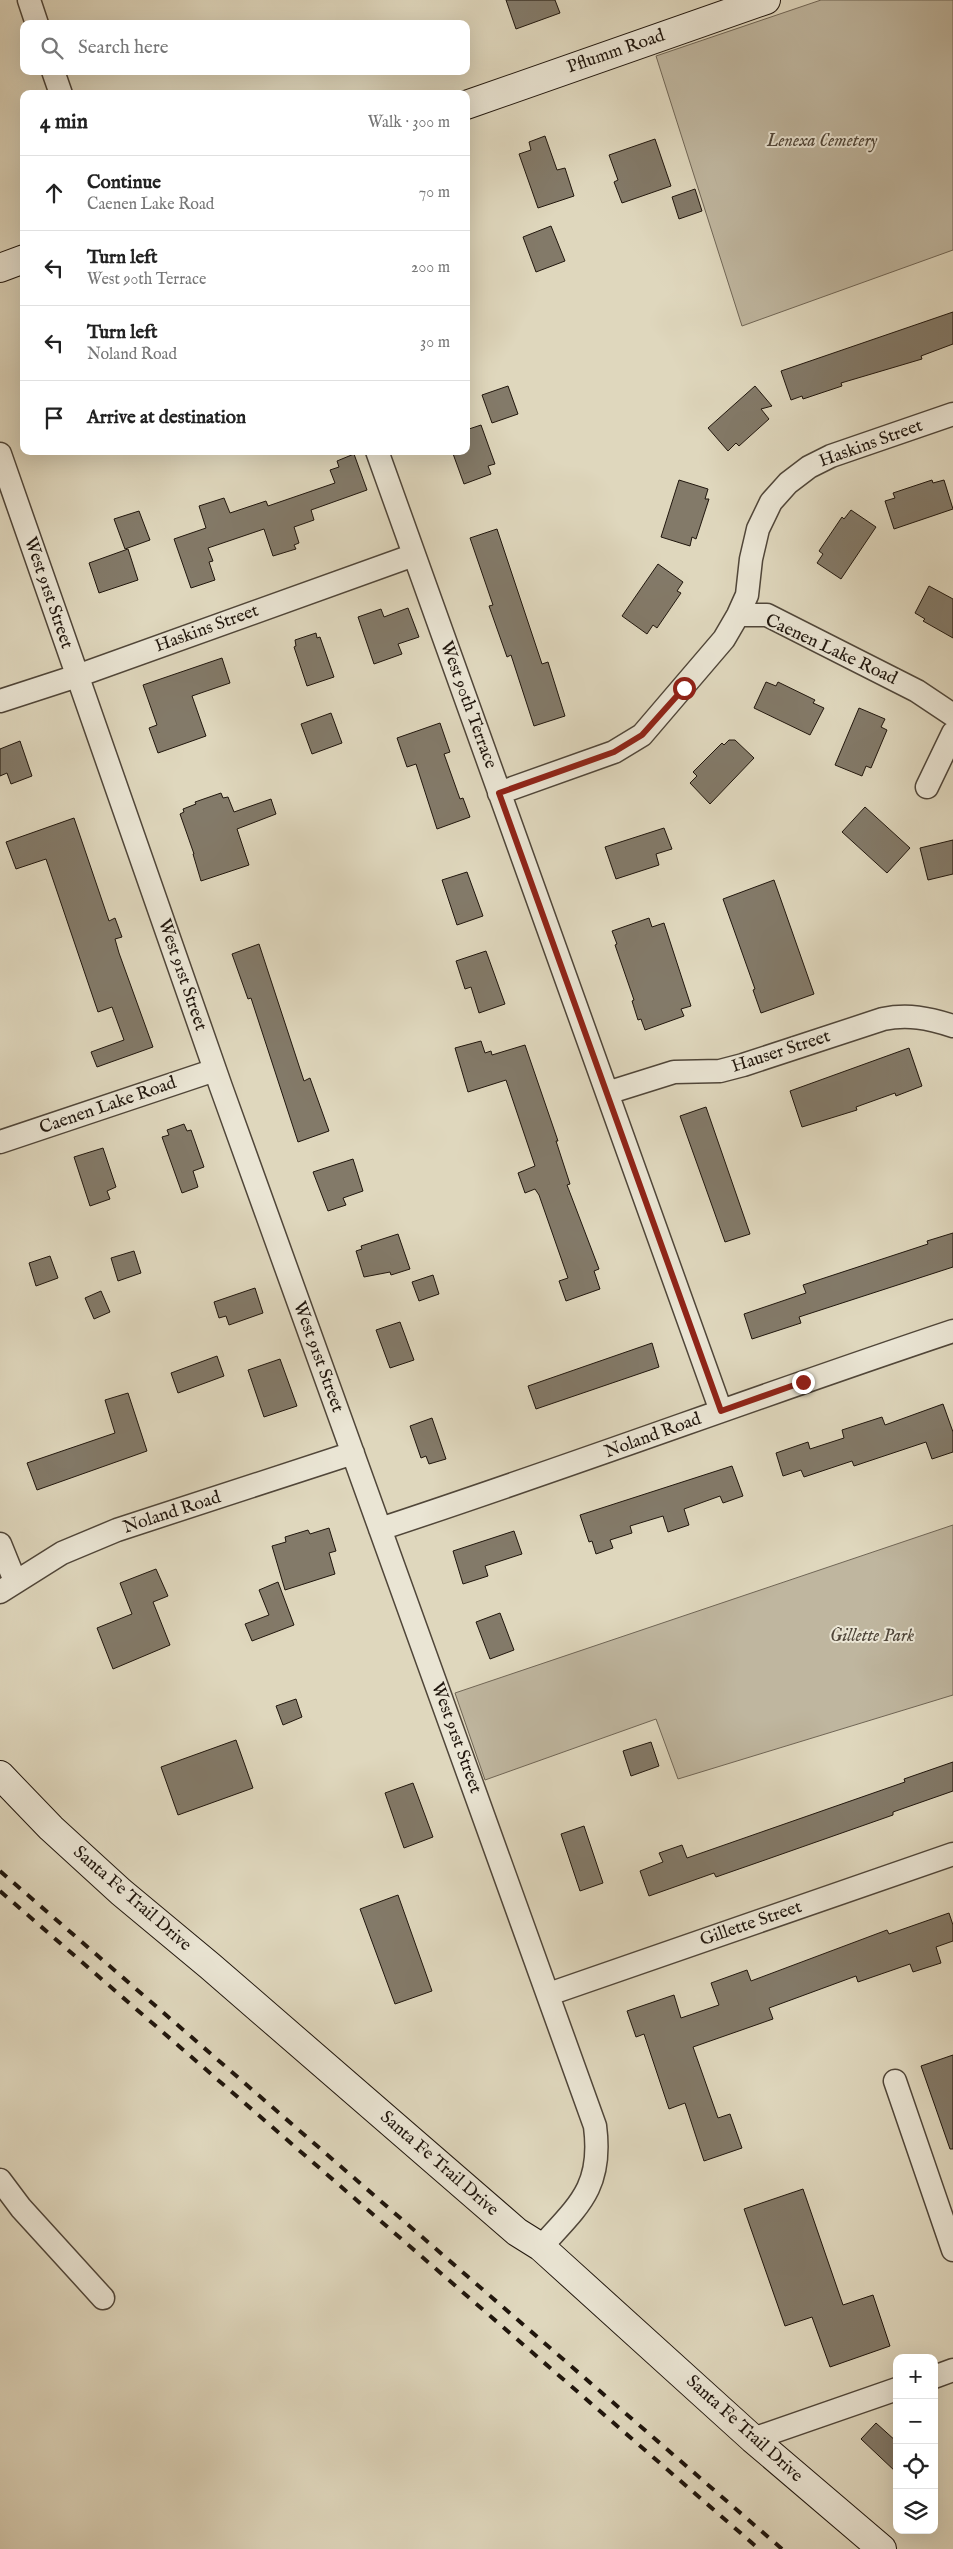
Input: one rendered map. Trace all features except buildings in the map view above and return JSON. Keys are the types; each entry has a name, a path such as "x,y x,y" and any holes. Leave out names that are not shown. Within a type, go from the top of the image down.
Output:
{"main road":[{"name":"Pflumm Road","path":"470,103 726,7 766,0"},
{"path":"0,268 20,260"},
{"name":"Santa Fe Trail Drive","path":"0,1775 51,1828 121,1892 210,1966 517,2232 541,2247 753,2438 882,2549"}],"street":[{"path":"29,0 36,20"},
{"path":"55,75 60,90"},
{"name":"Haskins Street","path":"738,615 747,595 751,559 758,529 771,502 788,483 809,467 831,456 953,414"},
{"name":"West 91st Street","path":"0,454 215,1070 595,2126 598,2150 594,2170 582,2201 541,2247"},
{"name":"West 90th Terrace","path":"378,455 721,1411"},
{"name":"Haskins Street","path":"0,701 78,676 414,555"},
{"path":"499,793 614,752 642,735 724,639 738,615"},
{"name":"Caenen Lake Road","path":"738,615 767,615 916,691 953,715"},
{"path":"927,787 953,732"},
{"name":"Hauser Street","path":"608,1093 674,1072 720,1071 883,1019 903,1015 927,1018 953,1026"},
{"name":"Caenen Lake Road","path":"0,1142 215,1070"},
{"name":"Noland Road","path":"380,1529 542,1476 721,1411 953,1331"},
{"name":"Noland Road","path":"7,1587 62,1553 117,1530 353,1452"},
{"path":"0,1544 7,1587"},
{"name":"Gillette Street","path":"549,1994 953,1854"},
{"path":"895,2081 953,2250"},
{"path":"0,2180 22,2208 103,2298"},
{"path":"938,2375 953,2370"},
{"path":"753,2438 893,2391"}],"green space":[{"name":"Lenexa Cemetery","path":"821,0 953,0 953,250 742,326 656,56"},
{"name":"Gillette Park","path":"953,1525 953,1695 678,1779 656,1719 485,1780 455,1693"}],"railway":[{"path":"0,1871 782,2549"},
{"path":"0,1891 759,2549"}],"route":[{"path":"684,688 642,735 614,752 499,793 659,1233 721,1411 803,1382"}]}
